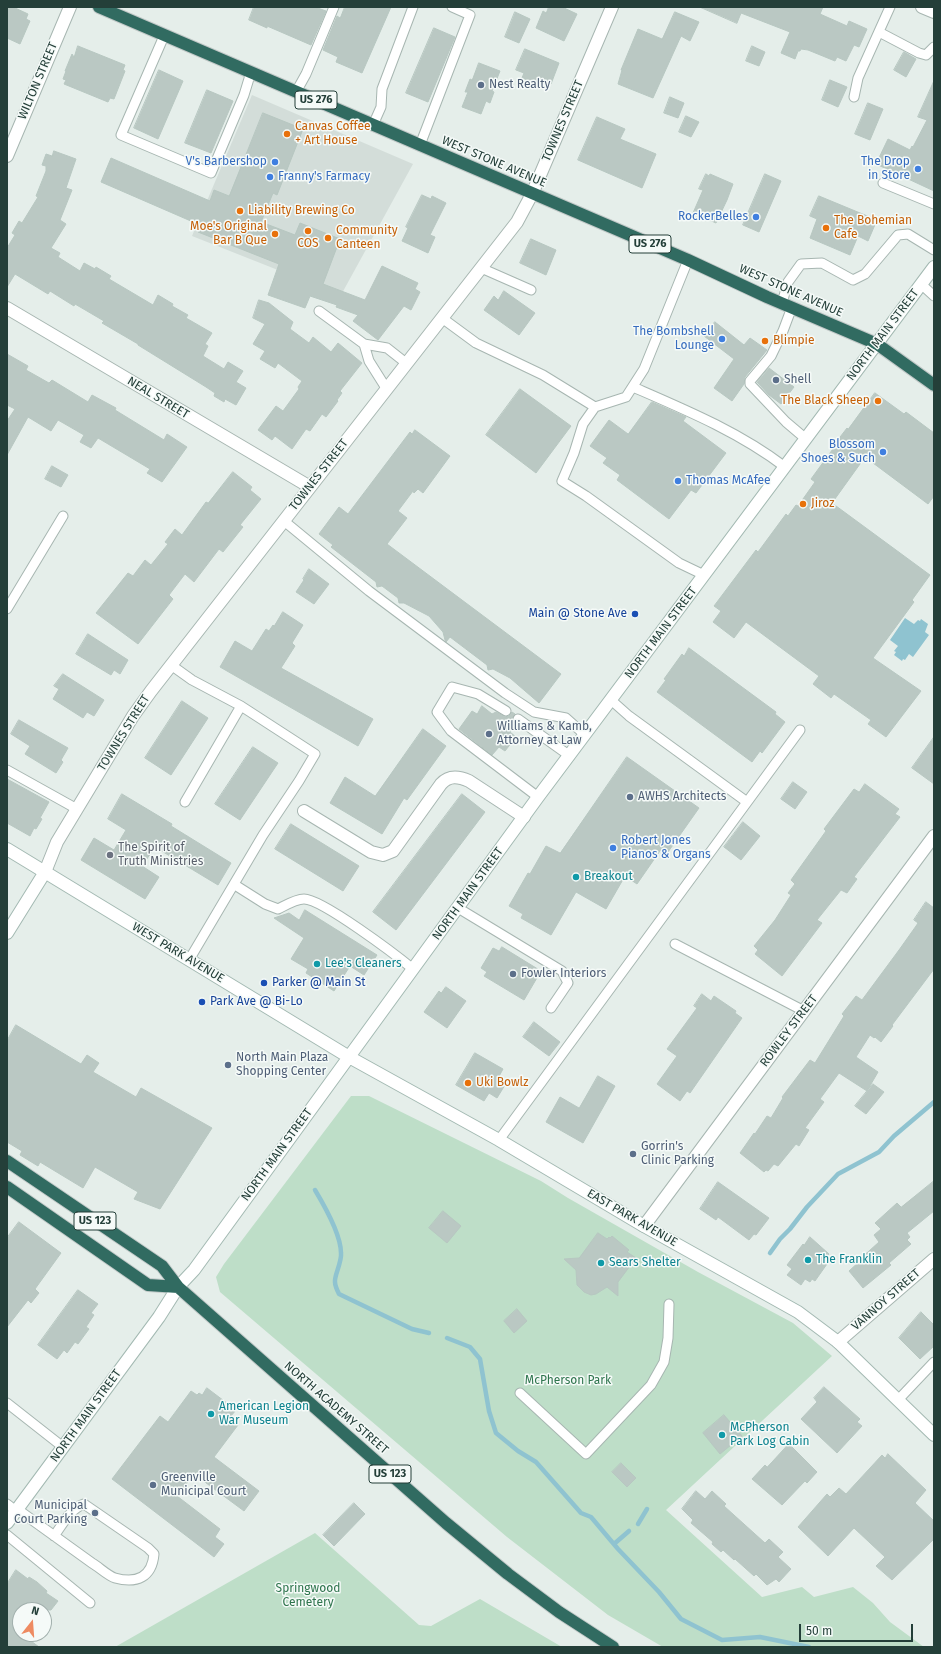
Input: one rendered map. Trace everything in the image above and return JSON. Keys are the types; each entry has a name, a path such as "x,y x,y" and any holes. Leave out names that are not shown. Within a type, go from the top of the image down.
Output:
{"highway":[{"name":"WEST STONE AVENUE","path":"107,8 164,36 688,260 877,344"},
{"name":"US 276","path":"877,344 934,385"},
{"name":"NORTH ACADEMY STREET","path":"7,1161 162,1266 178,1287 458,1533 508,1574 559,1612 613,1647"},
{"name":"US 123","path":"7,1187 148,1285 178,1287"}],"street":[{"name":"WILTON STREET","path":"7,156 70,7"},
{"name":"TOWNES STREET","path":"7,933 45,872 57,842 133,716 386,388 517,222 532,194 612,7"},
{"path":"922,7 934,12"},
{"name":"NORTH MAIN STREET","path":"7,1523 13,1508 63,1447 159,1317 178,1287 194,1270 538,797 934,267"},
{"name":"NEAL STREET","path":"9,313 310,487"},
{"path":"304,811 371,852 383,855 393,851 441,784 449,777 456,777 469,781 524,817"},
{"name":"ROWLEY STREET","path":"644,1226 934,836"},
{"name":"WEST PARK AVENUE","path":"7,849 349,1057"},
{"name":"EAST PARK AVENUE","path":"349,1057 499,1140 644,1226 798,1312 838,1342 934,1435"},
{"name":"VANNOY STREET","path":"838,1342 934,1259"}],"lane":[{"path":"296,92 334,7"},
{"path":"373,125 381,107 382,89 413,7"},
{"path":"420,145 470,15 452,7"},
{"path":"854,97 858,78 890,7"},
{"path":"879,32 919,53 926,55 934,47"},
{"path":"164,36 121,135 211,173 244,95 251,72"},
{"path":"883,183 934,204"},
{"path":"806,439 786,422 750,384 750,381 771,356 783,331 787,305 788,282 801,264 822,263 852,280 865,274 898,235 908,234 934,250"},
{"path":"688,260 644,369 626,398 595,407 583,424 574,453 562,481 586,496 679,563 704,575"},
{"path":"481,268 531,290"},
{"path":"921,284 934,296"},
{"path":"318,311 364,344 387,348 406,363"},
{"path":"442,318 476,343 543,375 595,407"},
{"path":"364,344 368,361 386,388"},
{"path":"633,387 700,416 764,451 785,467"},
{"path":"7,609 63,516"},
{"path":"284,521 369,591 505,693 534,712 566,718 585,735"},
{"path":"171,665 192,680 241,706 315,754 300,781 264,835 189,960"},
{"path":"506,711 478,694 452,688 437,712 451,731 538,797"},
{"path":"611,700 629,716 748,802"},
{"path":"185,802 241,706"},
{"path":"518,719 570,756"},
{"path":"499,1140 800,730"},
{"path":"7,770 77,809"},
{"path":"234,885 265,904 278,909 290,903 305,899 318,904 337,914 413,969"},
{"path":"458,908 562,971 568,983 551,1008"},
{"path":"675,944 804,1011"},
{"path":"520,1393 586,1454 651,1385 664,1362 668,1338 669,1304"},
{"path":"898,1400 934,1362"},
{"path":"7,1403 63,1447"},
{"path":"13,1508 114,1578 133,1581 147,1574 153,1563 154,1554 148,1548 84,1504 71,1512 54,1536"},
{"path":"7,1535 90,1603"}],"shaded area":[{"path":"252,95 413,164 341,295 192,236"}],"green space":[{"name":"McPherson Park","path":"351,1096 369,1096 541,1181 698,1272 793,1323 832,1356 666,1510 762,1597 802,1587 814,1597 853,1587 873,1603 890,1622 924,1647 663,1647 608,1615 507,1537 220,1292 216,1277 224,1264"},
{"name":"Springwood Cemetery","path":"315,1533 419,1625 431,1626 480,1599 562,1647 115,1647"}],"water":[{"path":"905,618 914,624 921,619 928,624 925,632 929,635 913,657 909,654 905,660 903,659 902,661 894,655 896,652 894,651 898,646 890,640"}],"building":[{"path":"7,7 13,7 28,14 26,19 30,21 20,44 7,38"},
{"path":"254,7 315,7 326,11 311,45 249,20"},
{"path":"345,7 391,7 362,73 336,62 338,57 323,50 337,16 340,18"},
{"path":"549,7 562,7 577,14 564,41 536,28 543,11 546,13"},
{"path":"700,7 823,7 820,14 847,26 849,21 867,29 859,47 854,45 846,61 837,57 835,61 808,50 801,49 798,51 795,59 781,53 790,32 741,13 737,23"},
{"path":"515,12 530,19 519,43 505,37"},
{"path":"675,12 699,22 690,41 681,36 653,98 618,84 621,70 638,29 662,39"},
{"path":"434,28 455,37 428,102 406,93"},
{"path":"78,46 125,65 123,70 125,71 114,99 110,98 108,102 64,84 66,80 63,79 65,71 72,54 74,57"},
{"path":"752,46 765,52 759,66 746,61"},
{"path":"525,49 559,63 551,84 543,81 541,85 522,78 524,73 516,70"},
{"path":"904,52 916,59 906,77 894,70"},
{"name":"Nest Realty","path":"479,63 500,71 492,91 494,92 490,103 486,101 481,114 462,107 468,92 465,92 470,79 472,80"},
{"path":"159,70 183,81 158,139 134,128"},
{"path":"830,80 847,87 838,107 822,100"},
{"name":"The Drop in Store","path":"934,81 934,191 876,164 888,139 910,150 912,146 913,147 927,120 918,117"},
{"path":"207,90 233,101 211,153 185,143"},
{"path":"670,97 684,103 678,118 664,113"},
{"path":"868,103 883,109 870,140 855,134"},
{"path":"263,113 303,129 277,195 273,193 261,222 295,235 300,223 340,239 323,284 365,300 382,266 418,283 415,289 420,292 411,310 404,306 378,340 353,321 358,315 336,307 337,305 310,296 305,308 268,295 279,264 198,232 200,225 101,182 111,158 210,201 214,190 229,196"},
{"path":"686,116 699,122 691,137 679,132"},
{"path":"597,117 625,129 620,139 656,154 642,188 578,160"},
{"path":"54,151 76,159 66,188 72,190 60,220 66,224 51,248 60,253 58,257 80,271 84,263 95,269 96,267 111,276 109,279 153,305 158,295 173,304 172,306 188,315 186,318 212,333 205,344 208,346 203,356 224,369 228,362 243,371 236,382 246,388 236,405 225,399 224,402 214,396 215,393 102,323 104,321 75,304 74,306 50,291 48,294 15,274 7,287 7,248 15,235 12,233 19,221 22,223 38,197 36,196 46,171 46,166 42,165 46,154 52,156"},
{"path":"706,174 709,176 710,174 733,184 716,223 693,213 703,190 699,189"},
{"path":"765,174 781,181 759,232 743,225"},
{"path":"422,195 431,199 432,196 446,203 430,235 435,237 428,253 402,241 408,228 406,227"},
{"path":"819,196 877,220 868,241 858,236 850,255 810,238 817,219 810,216"},
{"path":"531,239 556,250 546,275 520,263"},
{"path":"504,291 535,313 519,335 484,310 494,296 498,300"},
{"path":"259,300 269,303 293,322 290,329 309,343 313,337 331,352 338,343 362,363 340,391 342,393 337,400 338,401 326,417 322,414 310,431 306,429 292,449 275,436 272,440 258,430 276,406 283,411 299,389 298,387 302,381 278,363 275,368 260,359 265,351 253,344 265,324 253,318"},
{"path":"715,322 744,345 750,338 767,350 745,377 744,384 732,401 714,388 734,359 704,336"},
{"path":"7,354 28,366 26,370 49,383 52,380 88,402 92,395 116,408 115,410 164,440 167,434 187,447 162,482 147,473 150,469 98,438 91,448 80,442 84,435 58,420 51,431 28,417 7,455 7,421 15,409 7,405"},
{"path":"769,368 794,387 781,404 769,395 757,382"},
{"path":"520,389 571,426 536,473 486,435"},
{"path":"875,393 904,414 906,412 934,433 934,496 928,504 865,457 832,503 930,575 912,600 914,602 873,658 921,691 886,737 868,724 871,720 834,694 831,698 813,684 819,676 746,622 734,638 713,622 721,611 714,606 756,550 758,552 786,514 788,516 796,505 798,506 815,482 811,479 838,442 837,441"},
{"path":"652,402 686,417 683,421 726,453 696,493 691,490 669,519 617,480 620,475 603,463 607,458 590,446 609,420 628,434"},
{"path":"415,430 450,456 423,493 418,489 414,493 413,491 398,511 407,518 387,544 561,674 539,703 510,678 493,669 488,670 487,665 450,637 446,642 443,632 429,616 404,603 399,603 398,598 382,586 377,587 376,582 331,547 333,545 319,534 339,507 348,514 410,432 412,434"},
{"path":"52,466 68,475 61,487 45,479"},
{"path":"233,472 252,487 250,490 261,499 240,525 243,527 223,552 219,549 194,582 185,574 169,595 173,599 138,644 96,613 128,573 133,576 145,560 151,565 168,544 165,542 175,529 182,535 206,502 208,503"},
{"path":"309,569 329,584 314,604 296,592"},
{"path":"283,612 303,625 292,643 295,646 281,668 373,719 358,746 220,667 235,641 252,651 266,629 269,631 273,625 274,626"},
{"path":"88,634 128,660 120,674 114,670 111,675 76,654"},
{"path":"689,648 776,712 775,714 785,722 762,753 760,751 752,762 657,692 666,680 664,679 682,654 684,656"},
{"path":"63,674 104,700 94,716 87,712 83,718 53,699 59,689 54,686"},
{"path":"182,701 208,718 171,775 145,758"},
{"name":"Williams & Kamb, Attorney at Law","path":"482,706 492,714 496,712 505,717 509,716 512,712 515,714 512,719 514,724 510,732 516,737 505,751 499,747 492,755 459,729 472,711 477,714"},
{"path":"19,720 68,748 61,760 63,762 56,773 25,754 30,746 11,734"},
{"path":"423,729 446,746 407,800 404,798 382,834 330,803 345,777 375,796"},
{"path":"934,737 934,784 912,768"},
{"path":"253,747 278,763 240,820 215,804"},
{"path":"627,757 699,808 668,852 662,848 637,884 625,876 606,909 576,892 551,935 521,918 523,914 509,906 546,846 560,853"},
{"path":"7,779 49,802 40,818 42,819 36,829 34,828 30,836 7,823"},
{"path":"793,782 807,792 795,809 781,799"},
{"path":"865,784 899,809 895,814 900,817 854,877 857,879 847,893 841,890 817,920 822,923 782,976 755,954 758,950 754,946 775,920 791,895 788,893 795,884 791,880 826,831 824,829 854,789 859,792"},
{"path":"122,794 172,824 171,826 231,863 218,885 155,847 142,866 159,877 145,899 81,860 94,838 114,850 126,830 108,819"},
{"path":"462,794 485,812 396,930 373,912"},
{"path":"743,822 760,836 741,860 724,847"},
{"path":"291,824 359,866 343,891 275,849"},
{"path":"926,902 934,908 934,969 881,1042 870,1035 856,1057 878,1072 867,1091 839,1073 820,1099 824,1102 805,1128 809,1130 799,1146 796,1144 778,1166 774,1164 768,1171 766,1170 764,1172 740,1153 767,1116 771,1118 783,1098 782,1097 810,1060 815,1063 844,1016 842,1014 856,996 862,1000 918,923 914,920"},
{"path":"305,910 377,955 364,975 350,966 334,991 306,973 308,969 291,959 304,938 274,918 289,913 299,920"},
{"name":"Fowler Interiors","path":"502,947 541,971 524,1000 484,976 487,972 481,968 493,948 499,951"},
{"path":"446,987 466,1001 447,1028 424,1012 439,991 441,993"},
{"path":"702,994 711,1001 714,996 736,1011 735,1013 742,1018 690,1093 687,1091 680,1101 657,1084 677,1056 667,1049 697,1008 694,1006"},
{"path":"534,1022 560,1042 549,1056 523,1037"},
{"path":"16,1025 81,1064 87,1055 99,1063 93,1072 136,1097 141,1088 212,1128 160,1209 134,1199 138,1192 95,1167 83,1188 40,1162 38,1166 20,1155 22,1151 7,1142 7,1041"},
{"path":"475,1053 503,1069 497,1080 505,1085 497,1098 489,1093 484,1101 456,1085"},
{"path":"598,1076 615,1086 583,1143 546,1122 560,1097 579,1108"},
{"path":"873,1084 884,1092 866,1114 855,1106"},
{"path":"934,1181 934,1211 907,1233 910,1237 907,1240 911,1244 889,1263 891,1265 863,1288 849,1271 879,1242 874,1235 881,1229 875,1223 897,1203 901,1207"},
{"path":"718,1182 769,1218 756,1235 754,1234 749,1240 718,1217 716,1220 700,1209"},
{"path":"443,1211 461,1226 447,1243 429,1228"},
{"path":"19,1222 61,1253 35,1289 39,1293 31,1303 28,1300 7,1327 7,1238"},
{"name":"Sears Shelter","path":"598,1233 607,1239 612,1236 629,1250 627,1252 636,1258 618,1282 618,1296 607,1287 596,1294 591,1295 584,1292 577,1285 576,1270 564,1259 579,1258"},
{"name":"The Franklin","path":"810,1237 829,1254 824,1260 827,1264 815,1281 812,1279 810,1282 805,1279 801,1285 787,1275 792,1269 787,1265"},
{"path":"78,1290 98,1304 91,1313 94,1315 86,1327 89,1329 78,1344 75,1342 67,1353 64,1350 57,1359 38,1345"},
{"path":"517,1309 527,1321 514,1333 504,1321"},
{"path":"921,1312 934,1325 934,1346 920,1359 899,1338"},
{"path":"824,1387 860,1419 857,1422 862,1426 837,1453 801,1419 817,1402 814,1398"},
{"name":"Greenville Municipal Court","path":"207,1388 236,1410 231,1416 234,1418 232,1421 238,1425 214,1457 259,1491 244,1511 194,1474 177,1496 220,1529 215,1537 224,1544 214,1557 112,1479 160,1416 168,1422 191,1391 197,1395 199,1393 202,1395"},
{"name":"McPherson Park Log Cabin","path":"724,1415 742,1436 720,1454 703,1433"},
{"path":"789,1444 817,1472 807,1483 805,1481 782,1505 752,1479 765,1465 767,1467"},
{"path":"888,1454 926,1490 915,1503 934,1521 934,1539 892,1580 876,1566 885,1557 854,1528 828,1556 798,1527 827,1494 830,1497 839,1488 846,1494 882,1455 885,1458"},
{"path":"621,1463 636,1478 627,1487 612,1472"},
{"path":"696,1491 705,1499 712,1491 726,1504 724,1506 765,1543 769,1539 783,1552 778,1557 791,1569 779,1582 776,1579 767,1585 756,1574 754,1576 723,1550 721,1552 712,1544 713,1542 691,1523 693,1520 682,1509"},
{"path":"354,1503 365,1514 334,1546 323,1535"},
{"path":"16,1570 28,1579 29,1577 37,1582 47,1591 46,1593 58,1601 52,1609 52,1602 12,1602 12,1642 32,1642 39,1647 7,1647 7,1584"}],"waterway":[{"path":"770,1253 807,1207 838,1174 879,1152 894,1136 934,1102"},
{"path":"315,1190 331,1221 340,1246 341,1257 335,1279 335,1284 339,1294 412,1329 429,1333"},
{"path":"447,1338 470,1347 480,1359 489,1411 496,1433 518,1451 536,1462 581,1513 591,1517 618,1549 659,1592 681,1619 722,1640 760,1637 809,1647"},
{"path":"638,1524 647,1509"},
{"path":"614,1544 629,1531"}],"place":[{"name":"Nest Realty","path":"481,85"},
{"name":"Canvas Coffee + Art House","path":"287,134"},
{"name":"V's Barbershop","path":"275,162"},
{"name":"The Drop in Store","path":"918,169"},
{"name":"Franny's Farmacy","path":"270,177"},
{"name":"Liability Brewing Co","path":"240,211"},
{"name":"RockerBelles","path":"756,217"},
{"name":"The Bohemian Cafe","path":"826,228"},
{"name":"COS","path":"308,231"},
{"name":"Moe's Original Bar B Que","path":"275,234"},
{"name":"Community Canteen","path":"328,238"},
{"name":"The Bombshell Lounge","path":"722,339"},
{"name":"Blimpie","path":"765,341"},
{"name":"Shell","path":"776,380"},
{"name":"The Black Sheep","path":"878,401"},
{"name":"Blossom Shoes & Such","path":"883,452"},
{"name":"Thomas McAfee","path":"678,481"},
{"name":"Jiroz","path":"803,504"},
{"name":"Main @ Stone Ave","path":"635,614"},
{"name":"Williams & Kamb, Attorney at Law","path":"489,734"},
{"name":"AWHS Architects","path":"630,797"},
{"name":"Robert Jones Pianos & Organs","path":"613,848"},
{"name":"The Spirit of Truth Ministries","path":"110,855"},
{"name":"Breakout","path":"576,877"},
{"name":"Lee's Cleaners","path":"317,964"},
{"name":"Fowler Interiors","path":"513,974"},
{"name":"Parker @ Main St","path":"264,983"},
{"name":"Park Ave @ Bi-Lo","path":"202,1002"},
{"name":"North Main Plaza Shopping Center","path":"228,1065"},
{"name":"Uki Bowlz","path":"468,1083"},
{"name":"Gorrin's Clinic Parking","path":"633,1154"},
{"name":"The Franklin","path":"808,1260"},
{"name":"Sears Shelter","path":"601,1263"},
{"name":"American Legion War Museum","path":"211,1414"},
{"name":"McPherson Park Log Cabin","path":"722,1435"},
{"name":"Greenville Municipal Court","path":"153,1485"},
{"name":"Municipal Court Parking","path":"95,1513"}]}
